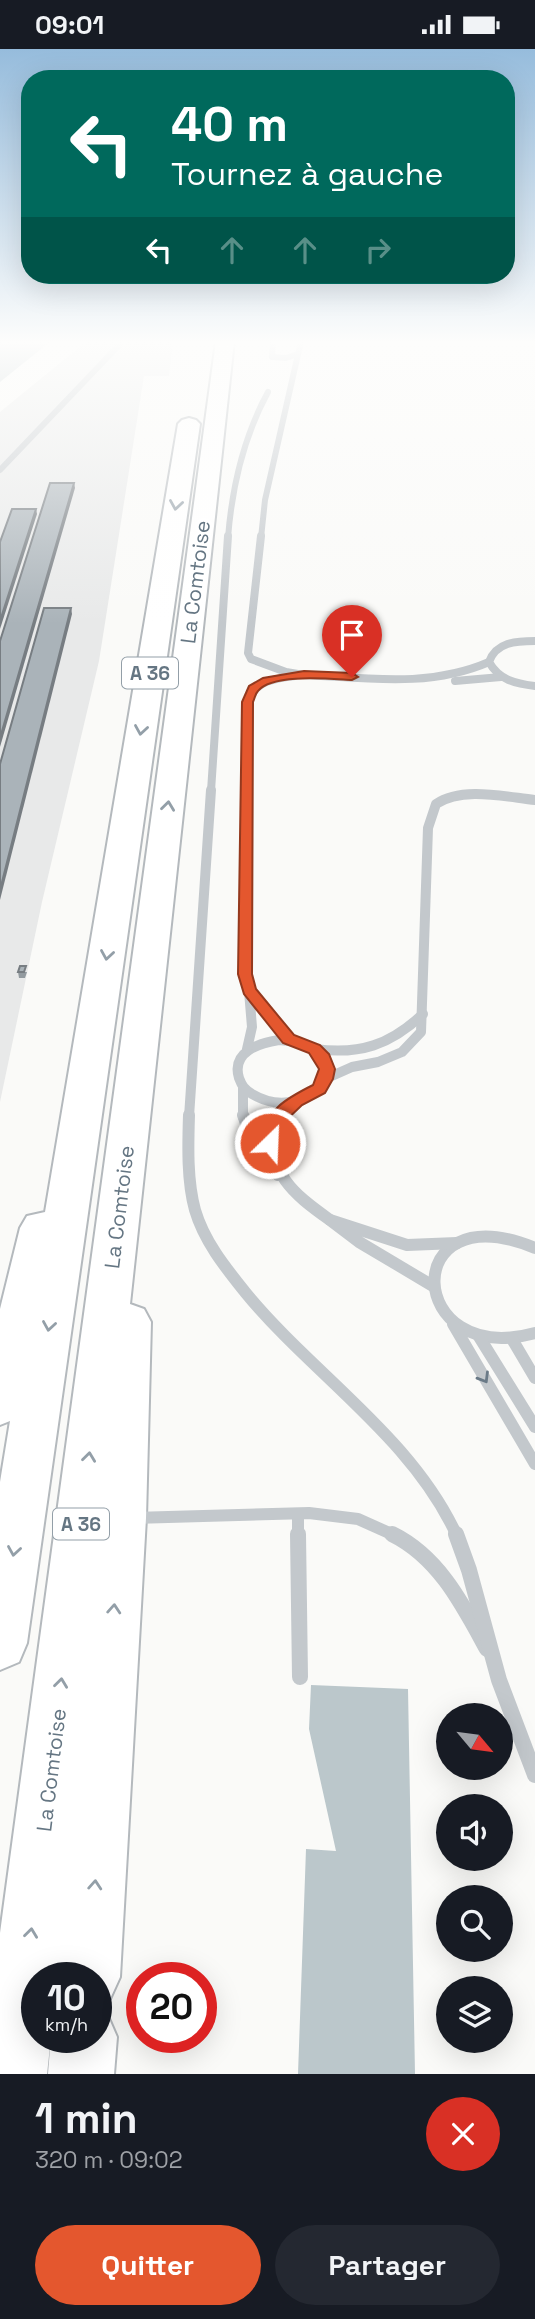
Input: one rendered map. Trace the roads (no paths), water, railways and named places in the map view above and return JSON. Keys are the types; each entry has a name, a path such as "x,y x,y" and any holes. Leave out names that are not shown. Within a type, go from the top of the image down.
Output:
{"highway":[{"name":"La Comtoise","path":"0,1643 187,436"},
{"name":"La Comtoise","path":"14,2074 214,436"},
{"path":"89,1962 121,1518 127,1338 148,974"},
{"path":"0,1404 31,1272 93,1040"},
{"path":"81,2074 83,2053"}],"lane":[{"path":"0,470 33,436"},
{"path":"246,436 232,499 189,1119 190,1181 199,1222 214,1252 262,1316 372,1421 420,1473 440,1506 467,1558 495,1664 535,1776"},
{"path":"280,436 265,501 248,653 259,663 304,675"},
{"path":"489,662 497,648 535,639"},
{"path":"425,680 464,673 489,662"},
{"path":"489,662 501,677"},
{"path":"535,686 501,677 425,680 304,675 267,681 253,689 247,702 243,948 253,1035 236,1068 237,1078 243,1088 266,1101 296,1101 309,1096 325,1079 352,1067 378,1062 402,1052 421,1032 428,828 432,811 438,803 462,796 535,800"},
{"path":"249,991 288,1039"},
{"path":"247,1049 259,1043 288,1039 315,1049 338,1053 384,1045 406,1031 423,1014"},
{"path":"315,1049 323,1058 327,1069 325,1079"},
{"path":"243,1088 240,1101 243,1123 278,1175 308,1205 359,1243 433,1286"},
{"path":"278,1175 270,1143 271,1124 296,1101"},
{"path":"330,1220 407,1245 457,1243 485,1236 516,1239 535,1236"},
{"path":"516,1239 535,1248"},
{"path":"457,1243 443,1254 435,1269 433,1286 438,1303 450,1318 535,1464"},
{"path":"450,1318 478,1335 512,1339 535,1333"},
{"path":"478,1335 535,1427"},
{"path":"512,1339 535,1378"},
{"path":"121,1518 298,1514 358,1519 396,1536 430,1562 458,1596 495,1664"},
{"path":"298,1514 300,1677"}]}
